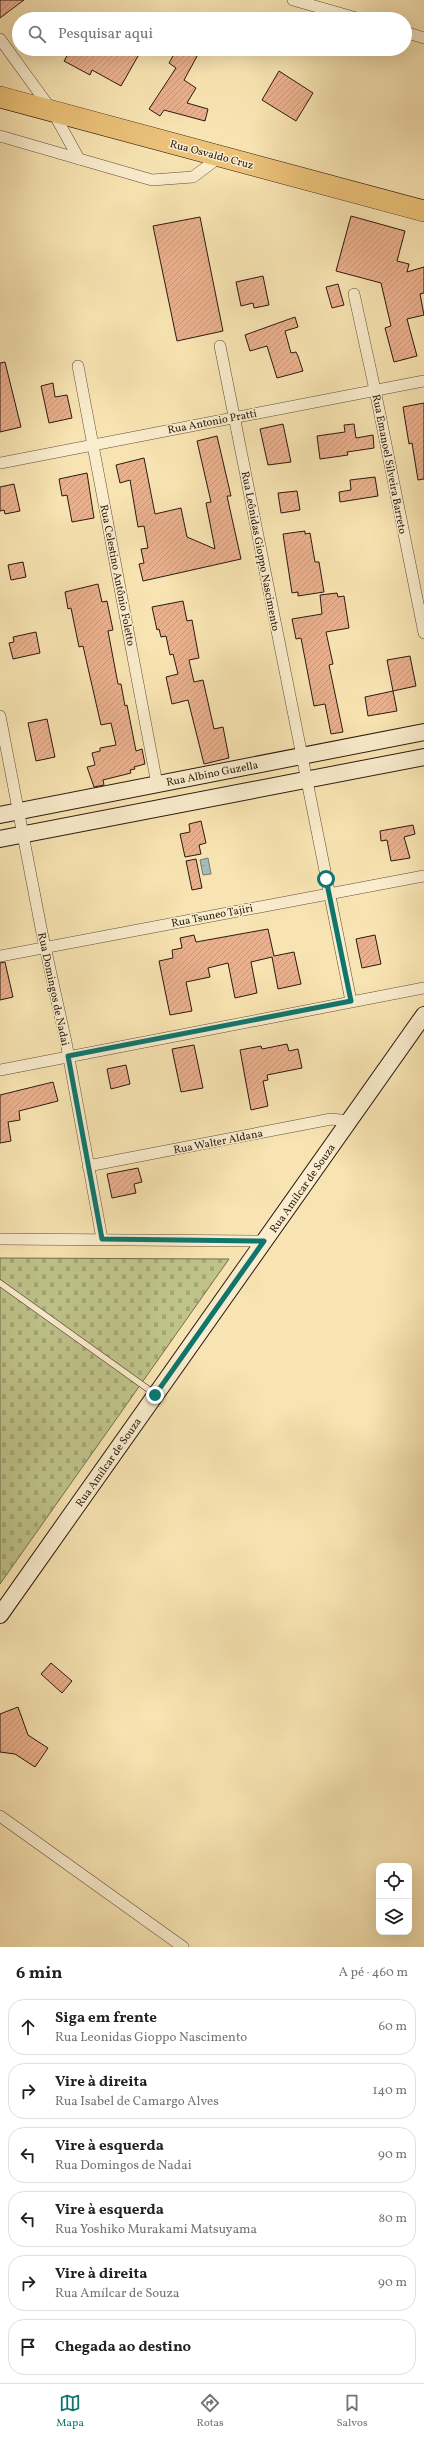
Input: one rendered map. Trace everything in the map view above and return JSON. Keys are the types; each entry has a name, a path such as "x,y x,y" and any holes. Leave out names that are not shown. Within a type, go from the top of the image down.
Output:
{"highway":[{"name":"Rua Osvaldo Cruz","path":"0,97 424,211"}],"street":[{"path":"293,0 335,12"},
{"path":"412,34 424,38"},
{"path":"0,39 12,56"},
{"path":"12,56 53,112 79,158"},
{"path":"0,136 152,180 194,177 221,156"},
{"name":"Rua Emanoel Silveira Barreto","path":"354,294 375,390 424,634"},
{"name":"Rua Leônidas Gioppo Nascimento","path":"220,346 307,778 328,894 351,1001"},
{"name":"Rua Celestino Antônio Foletto","path":"78,366 157,784"},
{"name":"Rua Antonio Pratti","path":"0,463 375,390 424,382"},
{"path":"0,716 20,811"},
{"name":"Rua Albino Guzella","path":"0,815 424,732"},
{"path":"0,838 307,778 424,757"},
{"name":"Rua Domingos de Nadai","path":"20,811 102,1239"},
{"name":"Rua Tsuneo Tajiri","path":"0,956 45,946 424,876"},
{"path":"0,1070 424,988"},
{"name":"Rua Amílcar de Souza","path":"0,1615 424,1015"},
{"name":"Rua Walter Aldana","path":"88,1166 331,1119 349,1121"},
{"path":"0,1238 264,1241"},
{"path":"0,1816 183,1947"}],"lane":[{"path":"0,1283 155,1395"}],"green space":[{"path":"0,1258 229,1259 0,1584"}],"water":[{"path":"208,858 211,874 203,875 200,860"}],"building":[{"path":"0,0 24,0 0,18"},
{"path":"67,56 138,56 121,86 92,70 90,75 64,61"},
{"path":"173,56 197,56 184,80 196,88 187,103 208,109 205,121 164,110 160,116 149,109 176,68 169,63"},
{"path":"279,71 313,93 296,121 262,100"},
{"path":"351,216 405,231 397,261 409,264 407,272 424,267 424,293 420,294 424,315 407,319 417,356 394,362 385,328 391,326 381,283 336,271"},
{"path":"200,217 223,331 177,341 153,226"},
{"path":"263,276 269,305 254,308 253,303 241,306 236,282"},
{"path":"338,284 344,305 332,308 326,287"},
{"path":"295,317 298,327 285,331 291,353 296,352 303,371 277,378 267,346 250,351 245,335"},
{"path":"5,362 21,427 0,432 0,363"},
{"path":"53,383 55,397 67,395 72,418 49,423 41,386"},
{"path":"424,403 424,479 418,480 412,443 409,444 403,407"},
{"path":"283,424 291,462 268,465 260,429"},
{"path":"354,424 356,438 373,435 374,448 347,452 348,455 320,459 317,436 345,432 344,425"},
{"path":"217,436 231,496 227,496 241,559 143,581 139,564 144,563 141,549 148,548 144,526 138,527 130,480 120,483 116,465 144,458 155,514 181,508 187,537 215,549 206,503 211,502 197,441"},
{"path":"87,473 94,518 72,522 67,495 62,496 59,479"},
{"path":"375,477 378,496 340,502 339,492 351,490 350,480"},
{"path":"14,484 20,511 5,514 4,510 0,511 0,487"},
{"path":"297,491 300,510 281,513 278,493"},
{"path":"305,531 305,534 310,533 315,562 319,562 324,592 298,596 298,592 292,593 283,534"},
{"path":"23,562 26,577 11,580 8,565"},
{"path":"98,584 102,602 107,601 113,630 108,631 118,684 121,684 125,706 127,705 136,751 142,749 145,764 134,767 135,769 130,770 131,773 103,780 104,785 94,787 87,767 95,765 92,753 100,751 100,748 116,745 111,723 101,725 83,646 79,647 71,608 68,609 65,592"},
{"path":"337,593 338,597 344,596 349,628 326,632 333,664 329,665 343,732 331,734 325,704 314,706 301,638 296,639 292,619 322,614 320,595"},
{"path":"183,601 187,621 192,620 199,658 189,660 194,682 203,680 214,729 223,727 229,758 204,764 188,700 172,704 166,677 178,674 173,654 170,655 166,636 161,637 159,629 157,630 152,607"},
{"path":"36,632 40,653 13,659 9,643 14,642 13,637"},
{"path":"410,656 416,686 393,691 387,660"},
{"path":"393,691 397,711 368,716 365,697"},
{"path":"47,719 55,757 36,761 28,723"},
{"path":"201,821 206,843 199,845 201,854 185,857 180,834 190,832 189,824"},
{"path":"413,825 415,834 404,837 410,858 391,861 387,840 381,841 380,831"},
{"path":"196,859 202,888 192,890 186,861"},
{"path":"268,929 274,956 294,952 301,984 278,989 272,957 251,962 257,993 235,998 228,963 208,968 210,977 186,982 192,1011 170,1015 159,961 173,958 172,950 182,948 180,938 194,935 196,942"},
{"path":"375,935 381,964 362,968 356,939"},
{"path":"5,962 13,997 0,1000 0,963"},
{"path":"287,1044 289,1051 298,1049 302,1068 267,1075 268,1080 263,1081 268,1106 251,1110 240,1050 261,1046 262,1049"},
{"path":"194,1045 203,1088 181,1092 172,1049"},
{"path":"126,1065 130,1084 111,1089 107,1069"},
{"path":"53,1082 58,1101 19,1111 20,1120 8,1122 11,1141 0,1143 0,1095"},
{"path":"138,1168 142,1182 134,1184 136,1193 112,1198 107,1174"},
{"path":"51,1663 72,1681 62,1693 41,1674"},
{"path":"18,1707 28,1735 48,1748 35,1767 15,1754 0,1752 0,1714"}],"route":[{"path":"155,1395 264,1241 102,1239 68,1056 351,1001 350,989 328,894 326,879"}]}
